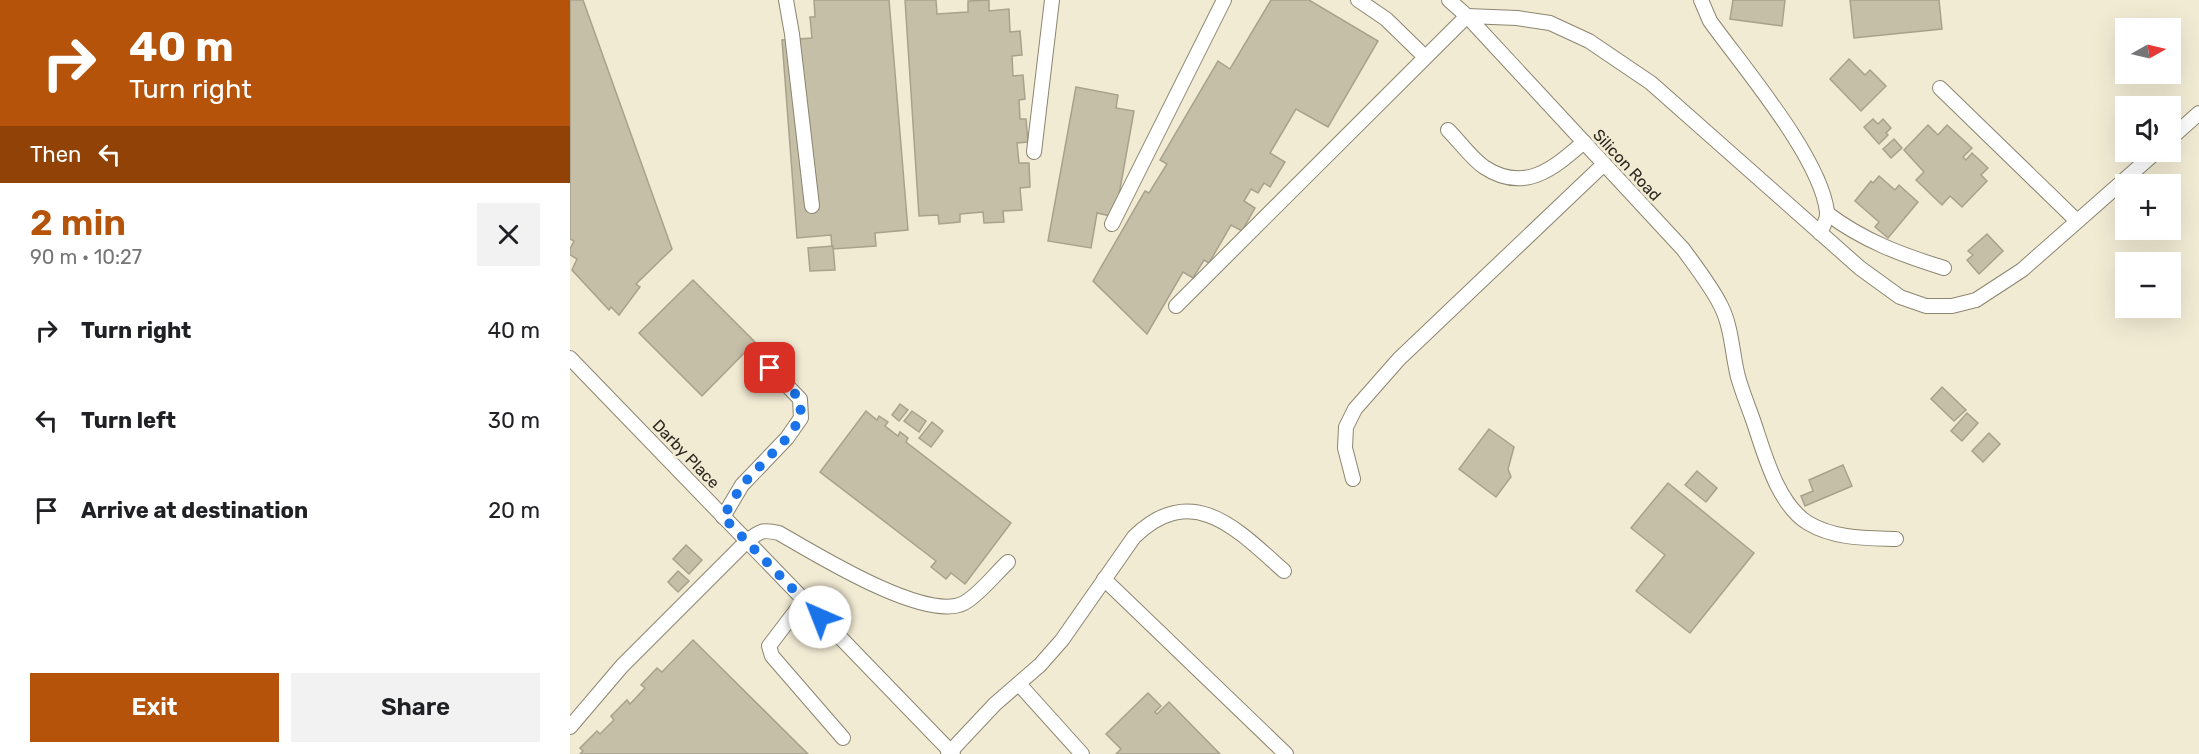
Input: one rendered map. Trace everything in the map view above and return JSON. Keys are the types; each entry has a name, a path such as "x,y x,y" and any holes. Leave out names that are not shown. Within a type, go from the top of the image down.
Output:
{"lane":[{"path":"786,0 812,206"},
{"path":"1034,152 1052,0"},
{"path":"1112,224 1224,0"},
{"path":"1358,0 1386,19 1425,57"},
{"name":"Silicon Road","path":"1449,0 1467,16 1683,249 1722,307 1730,332 1738,378 1773,475 1792,508 1806,521 1823,530 1850,537 1896,539"},
{"path":"1701,0 1710,21 1792,134 1822,187 1828,214 1820,233"},
{"path":"1176,306 1467,16 1517,18 1550,23 1589,41 1651,83 1860,268 1900,297 1926,306 1952,306 1976,300 2022,270 2145,162"},
{"path":"1940,88 2077,221"},
{"path":"2181,129 2199,113"},
{"path":"1448,130 1483,166 1499,175 1516,178 1538,176 1556,166 1584,142"},
{"path":"1353,479 1345,448 1346,427 1354,409 1399,359 1604,164"},
{"path":"1828,214 1849,230 1876,244 1900,255 1944,268"},
{"name":"Darby Place","path":"570,358 951,753"},
{"path":"723,517 742,485 787,438 801,418 800,399 770,368"},
{"path":"951,753 995,704 1040,665 1062,640 1134,537 1162,516 1179,512 1199,512 1221,519 1238,530 1284,571"},
{"path":"570,727 622,666 747,541 759,532 767,530 779,533 909,600 942,607 964,603 1008,562"},
{"path":"1104,579 1286,754"},
{"path":"804,600 769,646 772,656 843,738"},
{"path":"1019,684 1083,754"}],"building":[{"path":"570,0 583,0 672,249 636,284 640,287 619,315 611,307 609,310 572,270 577,259 570,255 574,241 570,239"},
{"path":"814,0 889,0 908,230 875,233 876,246 832,249 831,235 797,238 782,40 812,38 810,17 815,17"},
{"path":"905,0 936,0 937,14 968,12 968,1 989,0 989,11 1009,9 1010,32 1020,31 1022,55 1012,56 1013,76 1023,75 1025,99 1019,100 1020,119 1026,119 1028,142 1017,143 1019,163 1029,163 1030,187 1020,188 1022,210 1003,211 1004,222 984,223 983,212 960,214 960,222 939,224 938,215 919,216"},
{"path":"1271,0 1309,0 1378,41 1328,127 1296,109 1270,153 1285,162 1270,187 1264,183 1258,193 1251,189 1244,201 1255,208 1242,231 1231,225 1209,263 1204,260 1193,278 1183,272 1147,334 1093,281 1145,191 1149,193 1167,164 1160,160 1218,61 1230,69"},
{"path":"1733,0 1785,0 1782,26 1730,19"},
{"path":"1850,0 1939,0 1942,29 1854,38"},
{"path":"1849,59 1865,75 1870,70 1886,86 1861,111 1830,79"},
{"path":"1076,87 1118,95 1116,108 1134,111 1115,217 1097,213 1091,248 1048,241"},
{"path":"1873,119 1878,124 1883,119 1891,128 1879,144 1864,127"},
{"path":"1928,125 1938,135 1947,125 1972,148 1963,157 1966,160 1972,153 1988,168 1981,175 1987,181 1962,207 1950,196 1942,205 1916,180 1924,172 1904,150"},
{"path":"1894,139 1902,148 1891,158 1883,149"},
{"path":"1879,176 1895,190 1899,185 1918,202 1888,238 1875,227 1879,222 1855,201 1871,181 1873,183"},
{"path":"1987,234 2003,251 1979,274 1967,260 1973,255 1968,251"},
{"path":"833,246 835,270 810,271 808,248"},
{"path":"693,280 755,342 702,396 639,333"},
{"path":"1942,387 1966,410 1954,421 1931,399"},
{"path":"900,404 908,410 899,421 892,415"},
{"path":"866,411 877,420 879,416 888,422 885,426 898,436 900,432 908,438 906,442 1011,523 965,584 951,573 946,579 931,567 936,561 820,472"},
{"path":"912,411 926,421 919,432 904,421"},
{"path":"1967,413 1978,423 1962,441 1951,431"},
{"path":"932,422 943,431 931,447 919,438"},
{"path":"1489,429 1514,447 1508,469 1511,477 1496,497 1459,469"},
{"path":"1989,433 2000,444 1983,462 1972,451"},
{"path":"1843,465 1852,486 1805,506 1801,496 1813,491 1809,480"},
{"path":"1697,471 1717,488 1706,502 1685,485"},
{"path":"1668,483 1754,553 1690,633 1636,591 1665,555 1631,528"},
{"path":"686,545 702,560 689,574 673,559"},
{"path":"678,571 689,581 678,592 668,582"},
{"path":"693,640 808,754 580,754 583,751 580,748 597,731 600,734 614,720 611,716 627,700 630,704 645,688 641,685 657,668 662,672"},
{"path":"1148,693 1161,706 1155,712 1157,714 1169,702 1220,754 1116,754 1121,749 1106,734"}],"route":[{"path":"770,368 800,399 801,418 787,438 742,485 723,517 820,617"}]}
